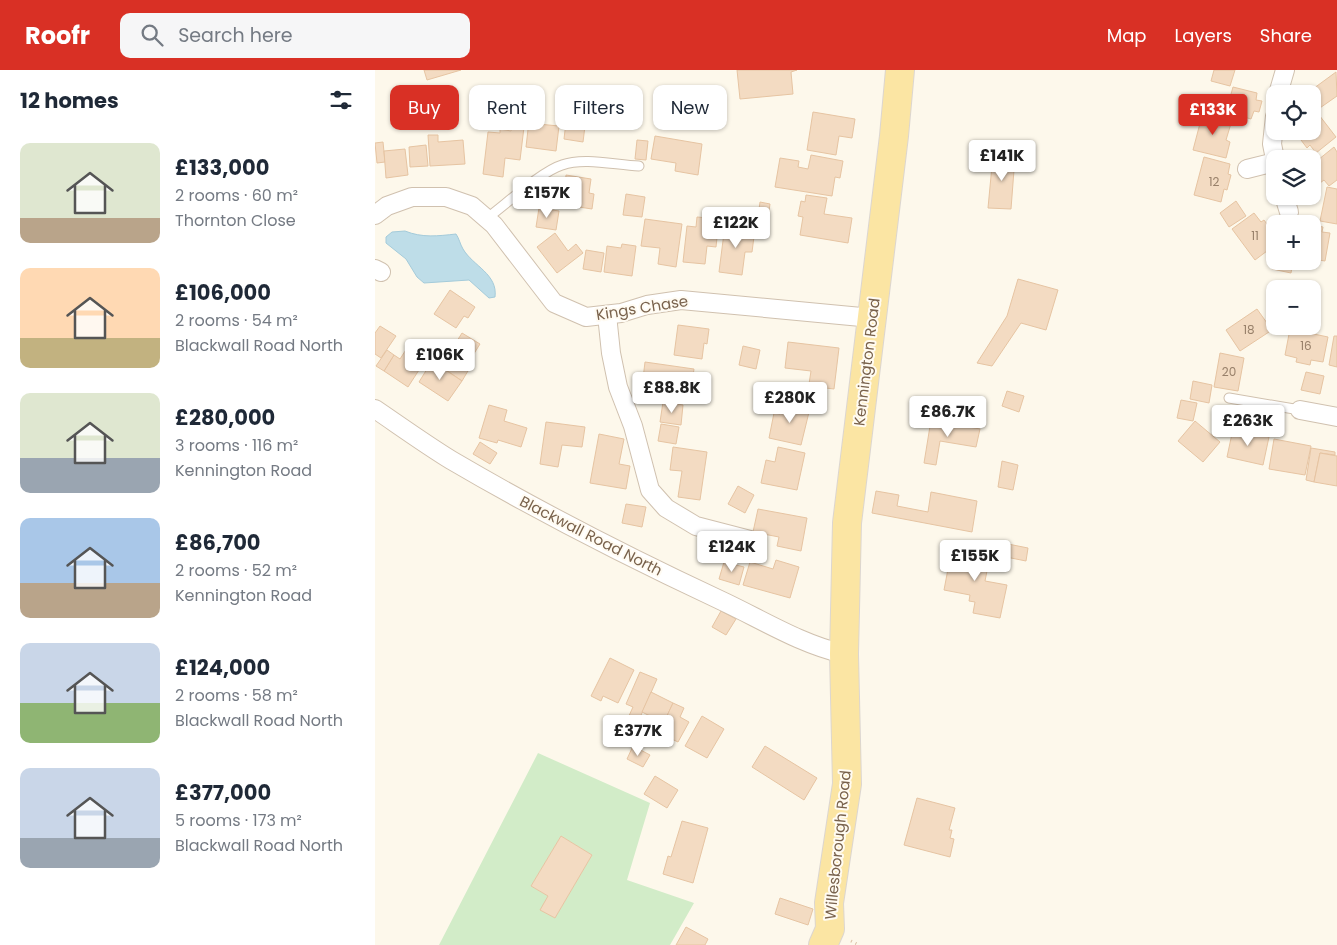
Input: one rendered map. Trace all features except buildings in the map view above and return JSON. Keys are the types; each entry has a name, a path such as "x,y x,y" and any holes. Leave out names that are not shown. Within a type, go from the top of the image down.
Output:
{"main road":[{"name":"Kennington Road","path":"844,654 847,523 856,466 900,70"},
{"name":"Willesborough Road","path":"823,945 830,930 829,903 847,784 844,654"}],"street":[{"path":"1281,85 1285,70"},
{"path":"1247,169 1266,164"},
{"name":"Kings Chase","path":"375,215 387,206 412,197 446,197 472,206 493,224 554,303 586,317 621,313 647,305 681,300 872,318"},
{"path":"607,315 611,353 618,387 633,426 650,490 666,508 696,526 750,540"},
{"name":"Blackwall Road North","path":"375,409 465,468 629,556 757,617 798,639 820,649 844,654"},
{"path":"1300,410 1337,417"}],"lane":[{"path":"486,219 548,172 562,165 581,162 639,166"},
{"path":"1229,398 1300,410"}],"green space":[{"path":"538,753 650,803 627,880 694,903 670,945 439,945","holes":["561,836 592,855 555,918 541,910 548,896 531,886"]}],"water":[{"path":"405,231 424,236 456,234 467,255 493,282 495,297 489,298 469,280 424,283 417,277 406,259 386,243 386,237 392,232"}]}
